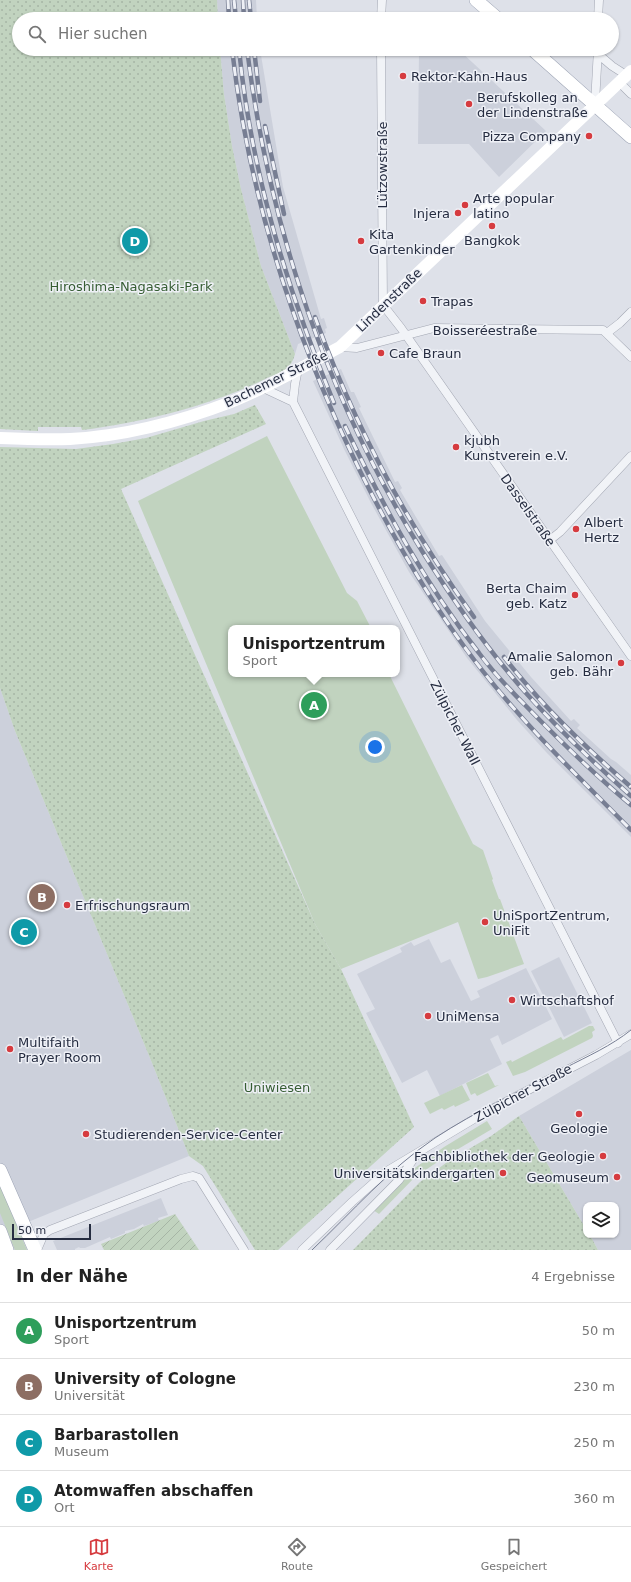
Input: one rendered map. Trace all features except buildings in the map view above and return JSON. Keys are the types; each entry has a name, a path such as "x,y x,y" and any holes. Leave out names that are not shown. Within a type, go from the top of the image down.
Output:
{"main road":[{"path":"476,0 490,12"},
{"path":"540,56 595,103 631,137"},
{"name":"Lindenstraße","path":"340,347 595,103 626,76"},
{"name":"Bachemer Straße","path":"0,438 70,439 133,431 172,423 232,402 263,388 340,347"},
{"path":"0,1170 36,1250"},
{"path":"0,1230 7,1250"}],"street":[{"path":"381,12 382,0"},
{"path":"598,12 599,0"},
{"name":"Lützowstraße","path":"381,56 383,305"},
{"path":"595,103 598,56"},
{"path":"602,56 612,66 626,76 631,94"},
{"name":"Dasselstraße","path":"383,305 406,335 631,656"},
{"path":"631,312 607,333 631,357"},
{"name":"Boisseréestraße","path":"340,347 357,348 434,328 603,330 607,333"},
{"path":"263,388 293,402 298,370"},
{"name":"Zülpicher Wall","path":"293,402 618,1043"},
{"path":"550,540 560,532 631,456"},
{"name":"Zülpicher Straße","path":"302,1250 387,1171 504,1102 618,1043 631,1034"},
{"name":"Zülpicher Straße","path":"330,1250 399,1180 417,1154"},
{"path":"36,1250 44,1234 50,1230 193,1176 198,1178 244,1250"}],"shaded area":[{"path":"217,0 256,0 257,12 218,12"},
{"path":"221,56 261,56 283,187 321,319 324,318 327,328 325,329 326,333 298,344 295,354 261,266 241,189 232,146 224,94"},
{"name":"Berufskolleg an der Lindenstraße","path":"419,56 466,56 546,131 499,177 469,144 418,144"},
{"path":"341,369 351,392 354,392 361,407 359,408 395,482 398,481 402,488 400,490 439,556 442,555 485,621 531,677 571,721 574,719 580,725 577,728 631,775 631,837 546,752 517,720 467,658 409,572 371,503 313,381"},
{"path":"0,688 15,731 189,1156 11,1229 20,1250 0,1250"},
{"name":"UniMensa","path":"429,939 441,963 450,959 471,1001 480,997 477,991 526,968 552,1019 502,1045 498,1035 490,1039 502,1064 440,1096 427,1070 402,1083 366,1013 375,1009 357,974 402,952 400,948 411,942 414,946"},
{"path":"559,957 592,1023 564,1037 531,971"},
{"path":"631,1050 631,1250 598,1250 592,1238 619,1238 619,1202 583,1202 583,1224 519,1116"},
{"path":"161,1198 168,1215 158,1218 159,1221 144,1226 143,1224 134,1229 125,1231 125,1233 111,1239 110,1237 85,1248 79,1247 75,1250 57,1250 53,1241"}],"green space":[{"name":"Hiroshima-Nagasaki-Park","path":"0,0 217,0 218,12 12,12 12,56 221,56 224,94 232,146 241,189 261,266 295,354 292,362 282,371 224,397 152,418 82,430 81,427 38,427 38,431 0,429"},
{"name":"Uniwiesen","path":"255,405 266,424 121,489 315,924 341,969 414,1127 278,1250 255,1250 203,1166 189,1156 15,731 0,688 0,447 76,449 113,444 146,438 234,414"},
{"path":"267,436 347,593 357,601 369,625 228,625 228,677 390,677 473,844 483,850 493,879 492,880 524,964 478,979 458,922 341,969 315,924 138,501"},
{"path":"589,1026 593,1026 595,1030 592,1032 592,1038 525,1072 513,1076 506,1062 511,1060 512,1062 561,1037 563,1040"},
{"path":"488,1073 495,1086 499,1085 477,1096 475,1093 471,1095 466,1083"},
{"path":"462,1085 470,1100 455,1107 454,1105 444,1110 442,1108 430,1114 424,1103"},
{"path":"519,1116 583,1224 583,1238 592,1238 598,1250 353,1250 420,1182 450,1160 491,1136"},
{"path":"487,1121 492,1129 448,1155 415,1177 379,1214 373,1210 408,1173 444,1147"},
{"path":"0,1185 27,1250 15,1250 0,1213"},
{"path":"175,1214 199,1250 104,1250 101,1244"}],"tram line":[{"path":"312,1250 386,1177 435,1138 483,1110 599,1050 631,1030"}],"railway":[{"path":"228,0 229,12"},
{"path":"234,0 235,12"},
{"path":"243,0 244,12"},
{"path":"249,0 250,12"},
{"path":"233,56 250,159 278,267 315,371 337,422 373,497 428,594 475,661 531,727 570,769 631,830"},
{"path":"240,56 252,140 273,229 301,317 334,403"},
{"path":"248,56 257,115 270,181 287,246 307,309 331,372 358,433 388,493 422,551 458,606 498,659 551,720 590,759 631,796"},
{"path":"255,56 260,101"},
{"path":"265,126 284,214"},
{"path":"315,317 347,396 384,473 426,546 474,617"},
{"path":"345,426 374,486 406,544 459,627 507,687 590,769 631,805"},
{"path":"504,657 548,709 597,757 631,787"}],"place":[{"name":"Rektor-Kahn-Haus","path":"403,76"},
{"name":"Berufskolleg an der Lindenstraße","path":"469,104"},
{"name":"Pizza Company","path":"589,136"},
{"name":"Arte popular latino","path":"465,205"},
{"name":"Injera","path":"458,213"},
{"name":"Bangkok","path":"492,226"},
{"name":"Atomwaffen abschaffen","path":"135,241"},
{"name":"Kita Gartenkinder","path":"361,241"},
{"name":"Trapas","path":"423,301"},
{"name":"Cafe Braun","path":"381,353"},
{"name":"kjubh Kunstverein e.V.","path":"456,447"},
{"name":"Albert Hertz","path":"576,529"},
{"name":"Berta Chaim geb. Katz","path":"575,595"},
{"name":"Amalie Salomon geb. Bähr","path":"621,663"},
{"name":"Unisportzentrum","path":"314,705"},
{"name":"University of Cologne","path":"42,897"},
{"name":"Erfrischungsraum","path":"67,905"},
{"name":"UniSportZentrum, UniFit","path":"485,922"},
{"name":"Barbarastollen","path":"24,932"},
{"name":"Wirtschaftshof","path":"512,1000"},
{"name":"UniMensa","path":"428,1016"},
{"name":"Multifaith Prayer Room","path":"10,1049"},
{"name":"Geologie","path":"579,1114"},
{"name":"Studierenden-Service-Center","path":"86,1134"},
{"name":"Fachbibliothek der Geologie","path":"603,1156"},
{"name":"Universitätskindergarten","path":"503,1173"},
{"name":"Geomuseum","path":"617,1177"}]}
